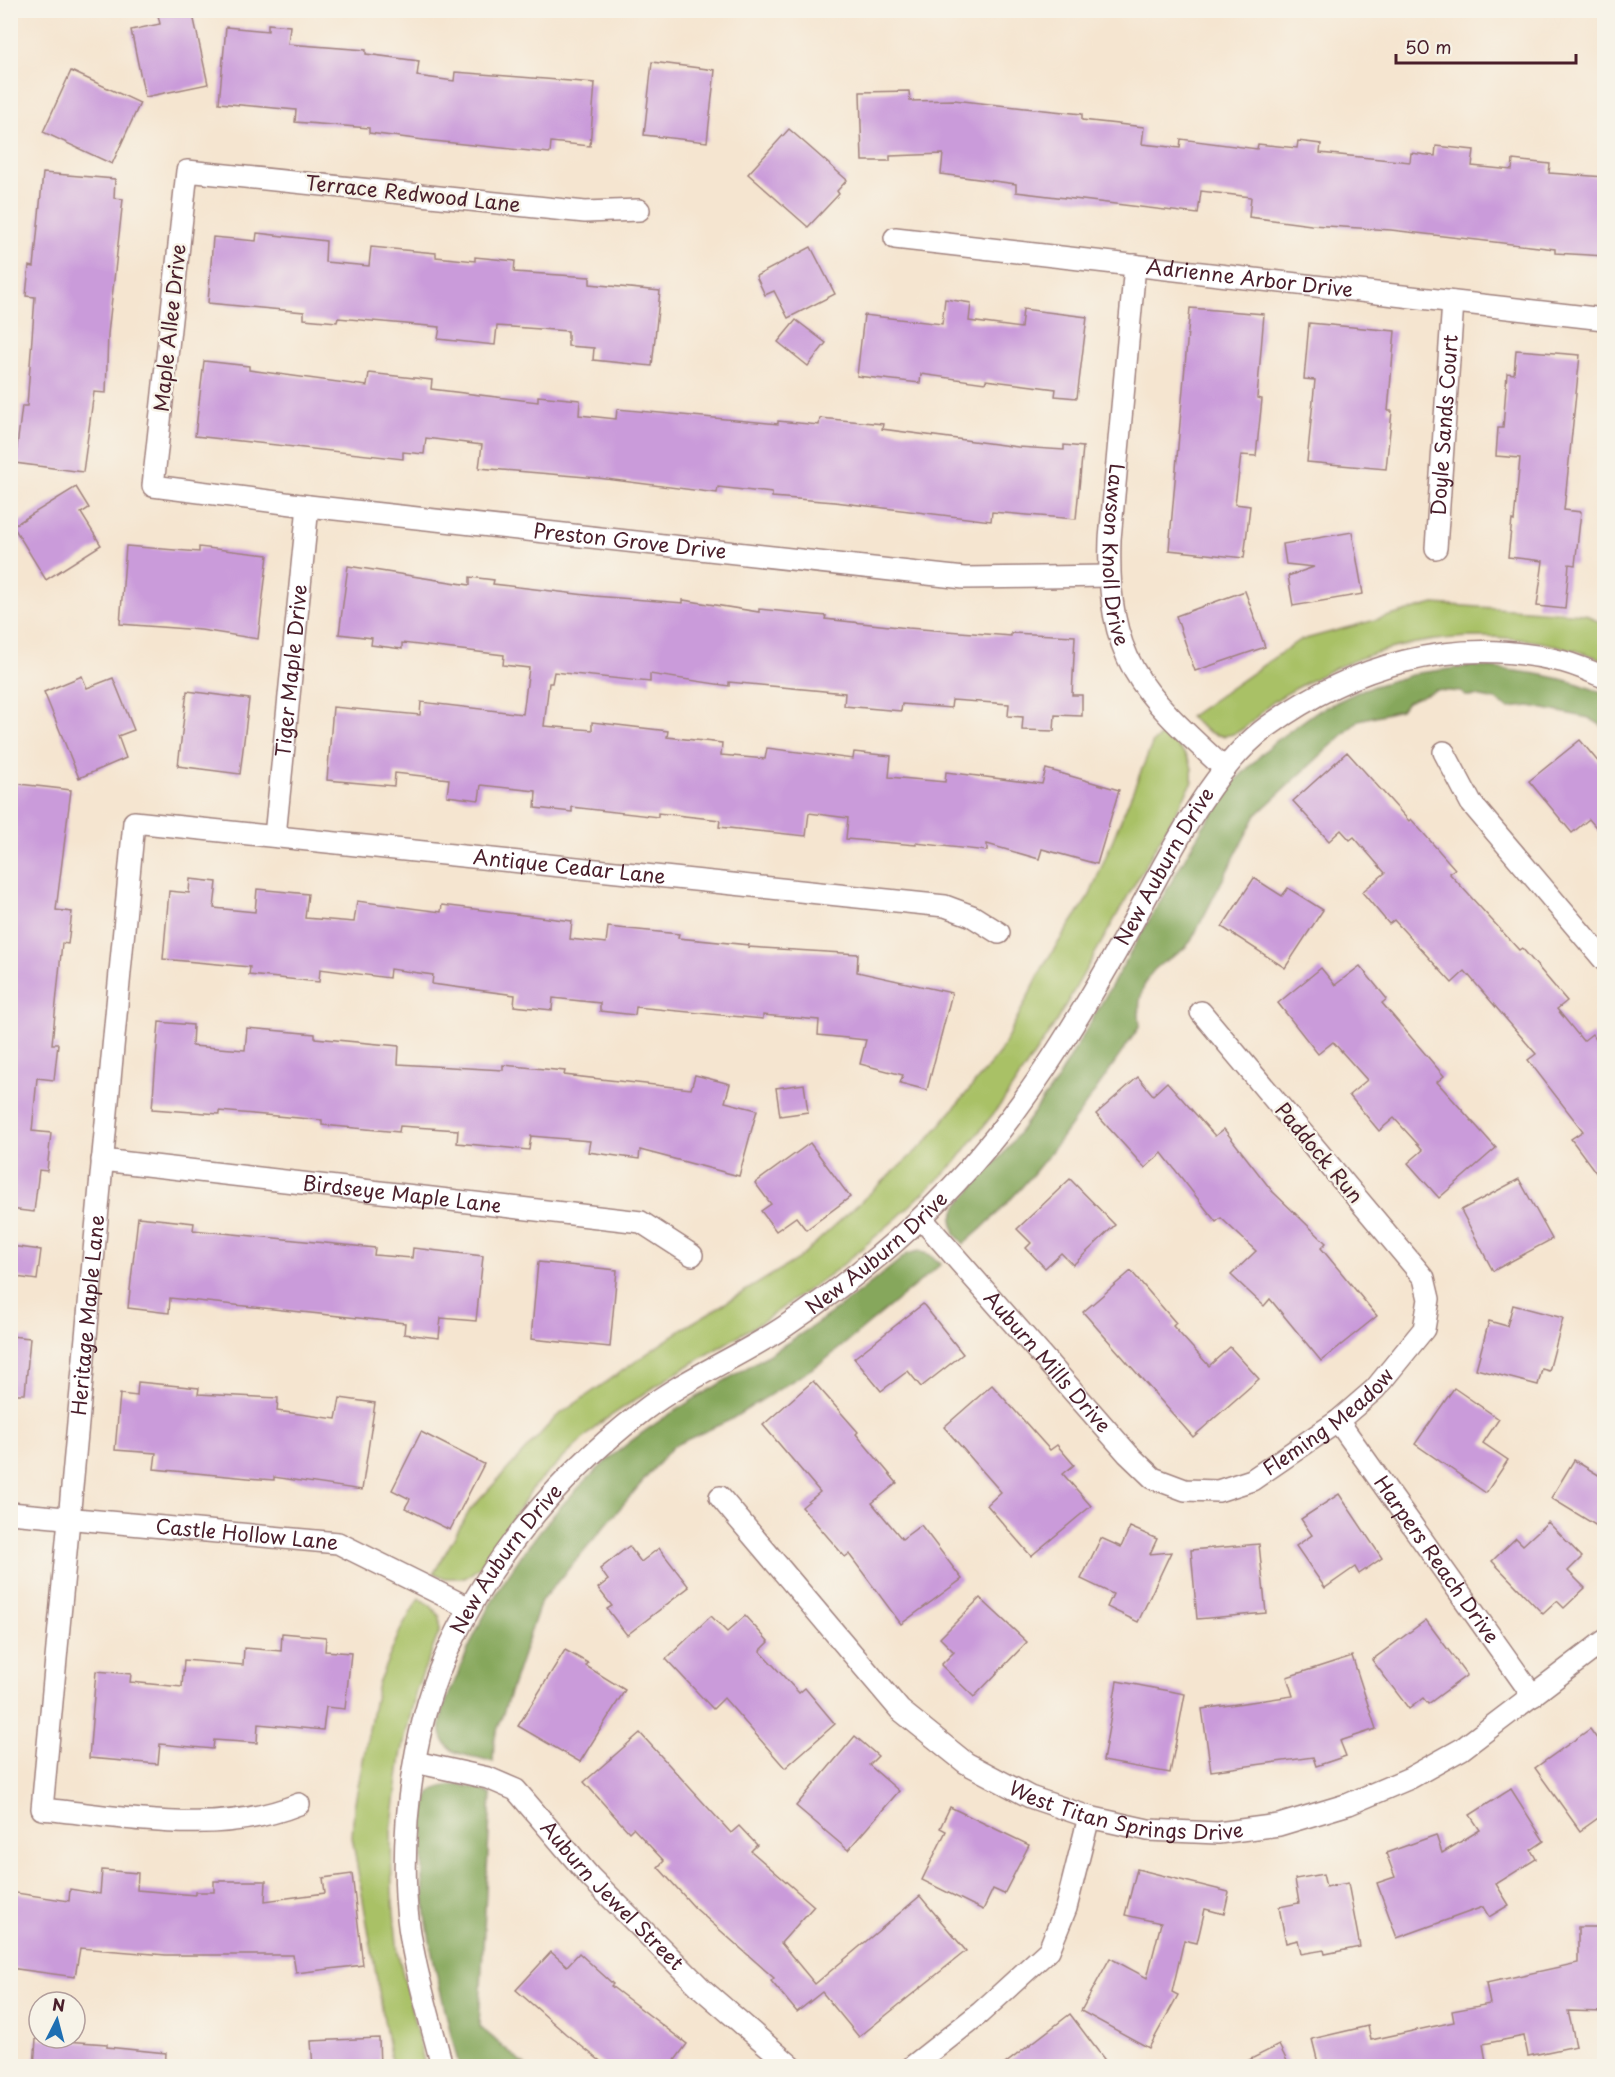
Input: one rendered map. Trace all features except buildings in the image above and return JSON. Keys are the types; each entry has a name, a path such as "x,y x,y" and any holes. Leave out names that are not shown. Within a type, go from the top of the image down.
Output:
{"street":[{"name":"Terrace Redwood Lane","path":"187,171 585,212 639,210"},
{"name":"Maple Allee Drive","path":"153,486 187,171"},
{"name":"Adrienne Arbor Drive","path":"896,238 1605,319"},
{"name":"Lawson Knoll Drive","path":"1135,265 1108,576 1112,611 1126,659 1149,694 1226,769"},
{"name":"Doyle Sands Court","path":"1436,548 1454,302"},
{"name":"Preston Grove Drive","path":"153,486 308,506 964,578 1108,576"},
{"name":"Tiger Maple Drive","path":"274,836 308,506"},
{"name":"New Auburn Drive","path":"442,2067 419,1973 406,1900 406,1821 415,1762 426,1715 446,1654 469,1608 497,1561 550,1496 588,1456 648,1407 782,1329 858,1274 922,1219 985,1150 1045,1068 1106,971 1198,805 1261,730 1321,691 1383,665 1446,653 1503,652 1560,660 1605,677"},
{"path":"1444,752 1471,803 1605,960"},
{"name":"Antique Cedar Lane","path":"134,822 945,906 972,916 999,933"},
{"name":"Heritage Maple Lane","path":"134,822 42,1809 186,1822 229,1822 271,1816 299,1804"},
{"name":"Paddock Run","path":"1201,1012 1424,1278 1429,1299"},
{"name":"Birdseye Maple Lane","path":"102,1160 641,1222 692,1255"},
{"name":"Auburn Mills Drive","path":"922,1219 1128,1454 1153,1478 1185,1490"},
{"name":"Fleming Meadow","path":"1185,1490 1218,1491 1252,1480 1338,1421 1375,1389 1424,1329 1429,1299"},
{"name":"Harpers Reach Drive","path":"1338,1421 1533,1696"},
{"name":"West Titan Springs Drive","path":"720,1497 900,1710 966,1763 1030,1797 1089,1817 1148,1830 1218,1833 1279,1825 1350,1804 1410,1778 1462,1749 1605,1641"},
{"name":"Castle Hollow Lane","path":"10,1513 338,1543 469,1608"},
{"name":"Auburn Jewel Street","path":"415,1762 488,1778 516,1790 591,1877 702,1989 791,2067"},
{"path":"914,2067 980,2013 1049,1950 1066,1908 1089,1817"}],"green space":[{"path":"1434,604 1585,614 1604,625 1604,660 1567,648 1529,640 1490,637 1452,638 1376,653 1339,666 1280,698 1247,726 1229,735 1212,733 1189,717 1298,641"},
{"path":"1474,666 1557,678 1604,694 1604,727 1589,718 1530,706 1508,708 1496,700 1465,696 1461,692 1436,690 1407,702 1401,710 1359,720 1256,815 1191,941 1149,976 1140,1000 1140,1026 1080,1113 1037,1169 990,1221 964,1244 955,1234 952,1220 957,1206 1004,1153 1056,1082 1203,827 1234,782 1273,743 1316,712 1364,689 1418,673"},
{"path":"1164,734 1190,762 1191,785 1056,1022 1004,1100 955,1163 839,1268 763,1321 668,1378 600,1423 534,1486 481,1566 465,1578 445,1578 434,1573 470,1510 556,1417 684,1328 798,1259 925,1143 999,1054 1045,963 1090,895 1153,742"},
{"path":"919,1251 930,1255 941,1264 824,1361 730,1420 673,1446 541,1601 494,1740 493,1762 458,1753 446,1744 441,1734 441,1724 446,1701 486,1612 518,1560 578,1488 623,1447 647,1429 798,1336 907,1254"},
{"path":"419,1598 431,1606 440,1617 440,1630 416,1690 401,1756 391,1832 392,1891 398,1954 425,2066 392,2066 352,1837 354,1807 378,1683 400,1631"},
{"path":"461,1785 481,1789 491,1795 479,2026 526,2066 459,2066 437,1978 424,1890 425,1808 430,1793 434,1790 444,1786"}]}
